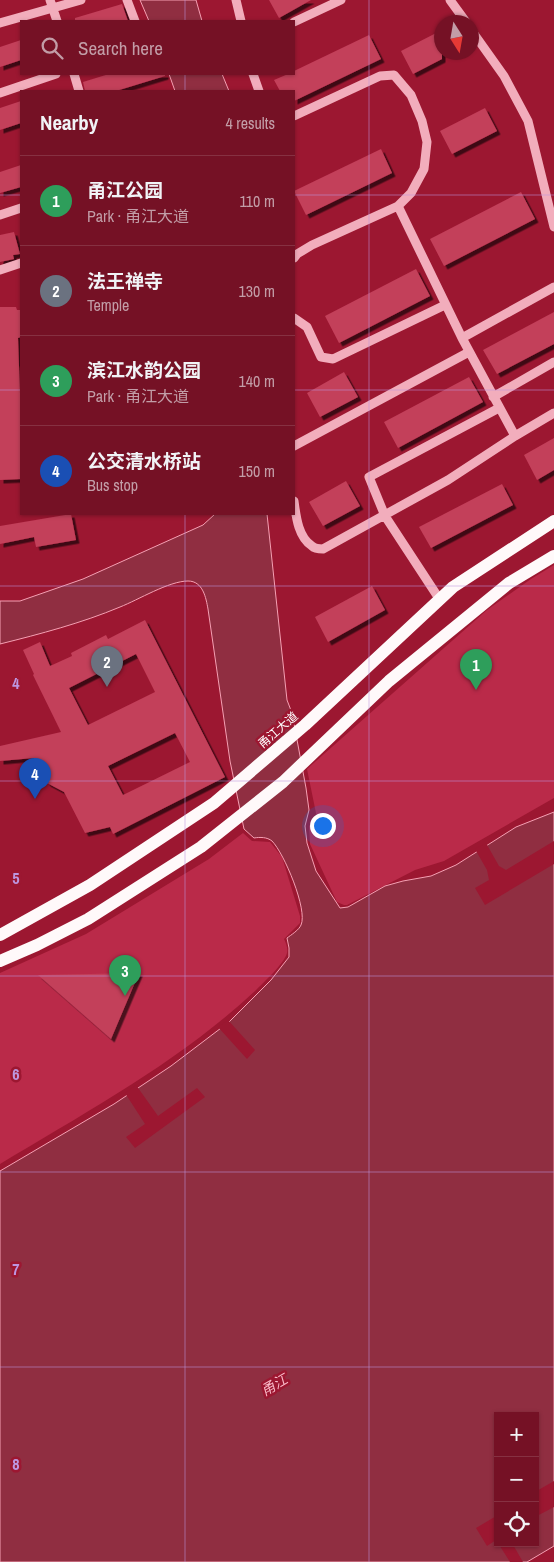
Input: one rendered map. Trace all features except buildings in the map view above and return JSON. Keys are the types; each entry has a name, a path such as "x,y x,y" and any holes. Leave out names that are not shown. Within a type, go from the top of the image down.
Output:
{"main road":[{"name":"甬江大道","path":"0,935 90,885 214,803 305,725 453,587 554,521"},
{"path":"0,961 37,945 88,918 201,847 283,782 389,681 509,583 554,556"}],"lane":[{"path":"0,24 51,4 81,0"},
{"path":"127,0 135,20"},
{"path":"236,0 240,20"},
{"path":"295,22 341,0"},
{"path":"450,0 461,15"},
{"path":"51,4 57,20"},
{"path":"479,41 504,76 528,121 554,227"},
{"path":"0,93 53,75"},
{"path":"74,75 79,90"},
{"path":"253,75 259,90"},
{"path":"295,116 380,76 394,75 411,95 422,121 427,142 424,169 411,194 398,206 312,245 295,257"},
{"path":"398,206 469,352 515,436"},
{"path":"0,215 20,208"},
{"path":"0,270 20,263"},
{"path":"462,338 554,287"},
{"path":"295,319 307,327 321,357 333,359 445,304"},
{"path":"295,445 469,352"},
{"path":"493,397 554,362"},
{"path":"440,600 385,516 369,478 500,408"},
{"path":"295,510 296,520 304,539 313,548 324,549 448,480 554,413"}],"shaded area":[{"path":"554,565 554,798 444,861 415,870 347,905 337,902 310,844 309,826 317,818 307,769 487,610"},
{"path":"243,833 252,841 270,842 282,857 300,916 300,923 284,939 287,951 282,962 255,991 165,1063 0,1164 0,973 86,934 209,859"}],"water":[{"path":"140,0 196,0 202,20 149,20"},
{"path":"169,75 222,75 229,90 175,90"},
{"name":"甬江","path":"214,515 267,515 287,700 292,713 309,810 305,826 307,843 316,871 340,908 348,907 385,886 431,876 456,865 516,827 554,812 554,1546 527,1562 0,1562 0,1171 114,1104 171,1066 229,1022 271,980 289,957 287,938 300,927 302,918 294,882 277,847 270,840 254,838 244,829 230,761 208,609 205,595 200,587 188,581 172,584 91,618 0,644 0,601 20,601 83,579 203,525"}],"pier":[{"path":"554,841 554,864 485,905 475,888 489,880 487,870 475,849 486,843 499,866 506,870"},
{"path":"228,1020 255,1050 247,1059 218,1027"},
{"path":"136,1085 158,1116 197,1088 205,1097 135,1148 126,1137 145,1124 125,1093"},
{"path":"554,1481 554,1507 539,1515 539,1502 539,1490"},
{"path":"494,1517 494,1541 487,1546 476,1528"},
{"path":"501,1547 514,1547 523,1562 510,1562"}],"place":[{"name":"法王禅寺","path":"107,687"},
{"name":"甬江公园","path":"476,690"},
{"name":"公交清水桥站","path":"35,799"},
{"name":"滨江水韵公园","path":"125,996"}]}
